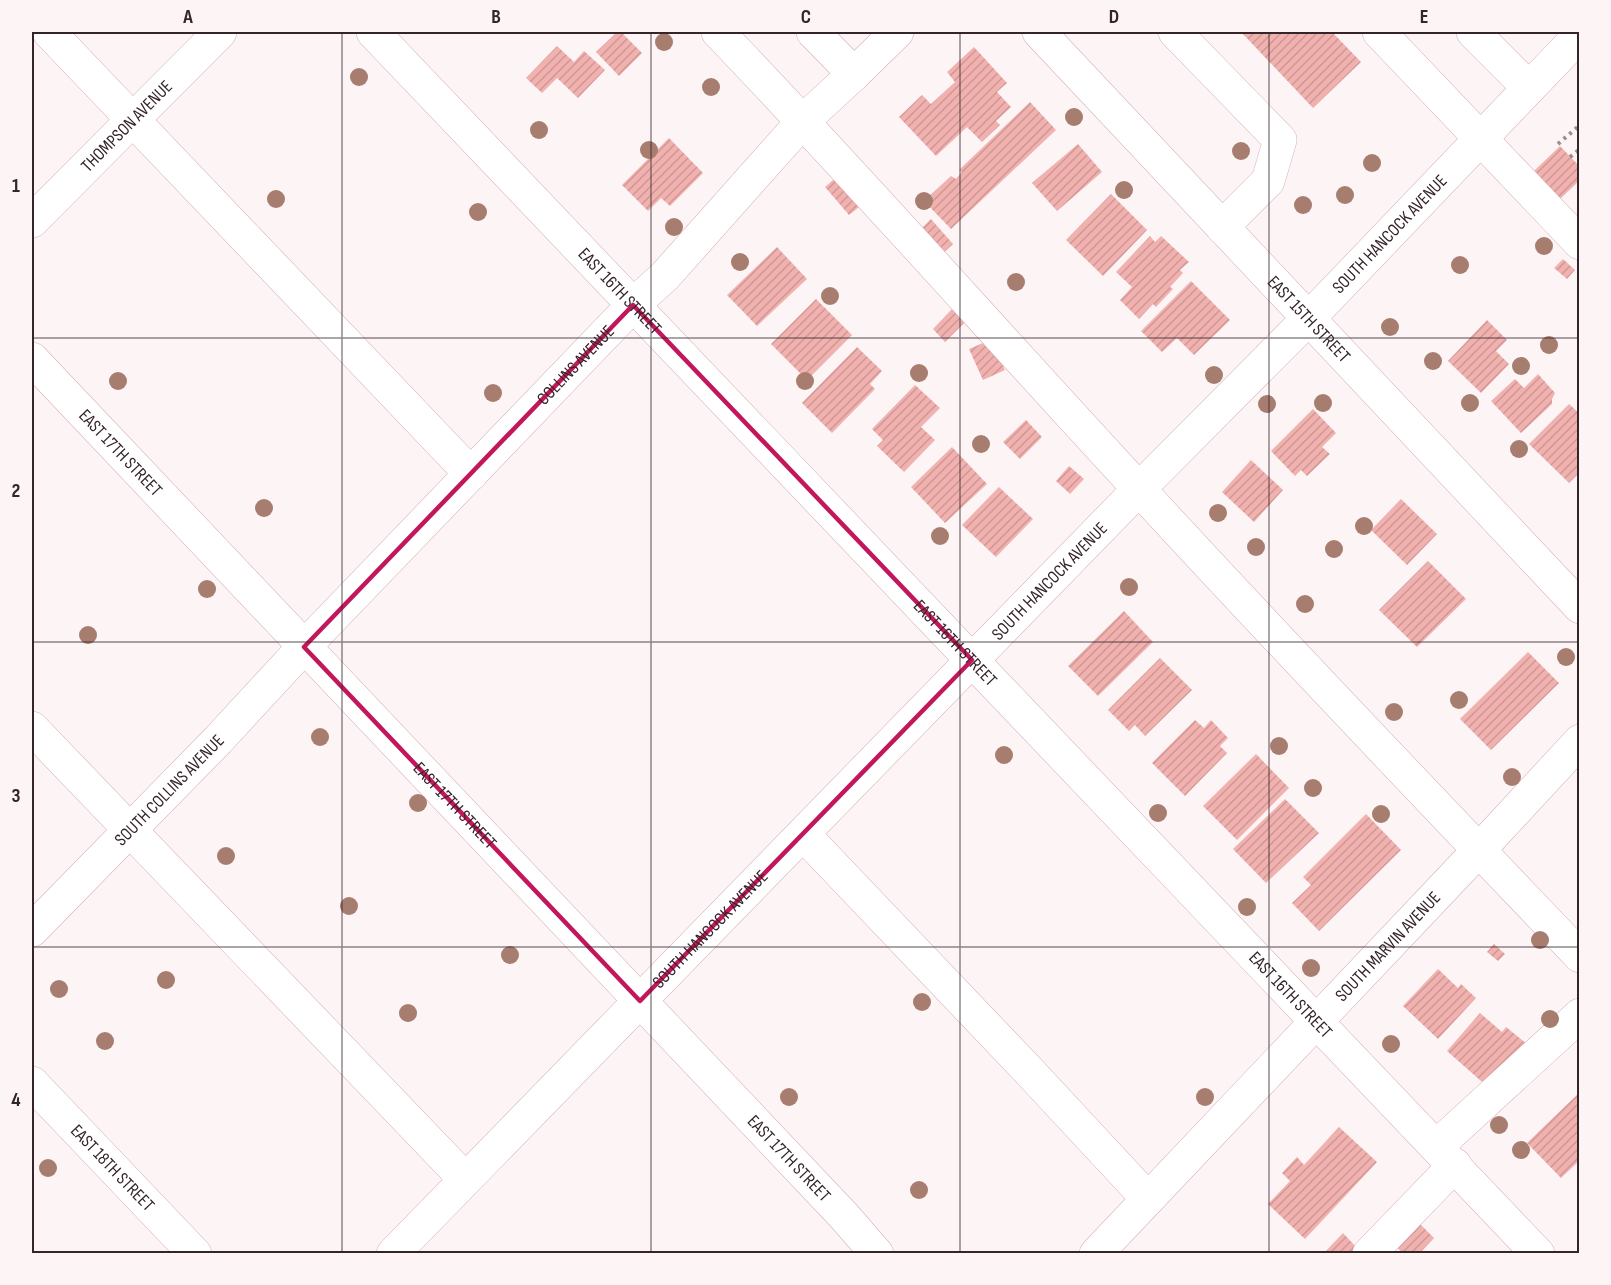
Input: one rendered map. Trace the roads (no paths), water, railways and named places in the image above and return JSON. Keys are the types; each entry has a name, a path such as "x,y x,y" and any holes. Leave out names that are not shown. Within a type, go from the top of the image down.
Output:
{"street":[{"path":"49,32 471,474"},
{"name":"THOMPSON AVENUE","path":"32,220 220,32"},
{"name":"EAST 16TH STREET","path":"373,32 1538,1254"},
{"path":"718,32 803,121 1276,636 1580,956"},
{"path":"813,32 854,75"},
{"name":"COLLINS AVENUE","path":"304,647 633,305 665,276 803,121 897,32"},
{"name":"EAST 15TH STREET","path":"1039,32 1580,607"},
{"path":"1174,32 1280,140 1268,181 1222,227"},
{"path":"1380,32 1580,243"},
{"path":"1473,32 1529,88"},
{"name":"SOUTH HANCOCK AVENUE","path":"393,1254 1139,489 1309,318 1580,35"},
{"name":"EAST 17TH STREET","path":"32,359 878,1254"},
{"name":"SOUTH COLLINS AVENUE","path":"32,930 218,740 304,647"},
{"path":"32,728 465,1179"},
{"name":"SOUTH MARVIN AVENUE","path":"1096,1254 1580,741"},
{"path":"803,834 1148,1199"},
{"path":"1369,1254 1446,1156 1580,1015"},
{"name":"EAST 18TH STREET","path":"32,1083 195,1254"}]}
